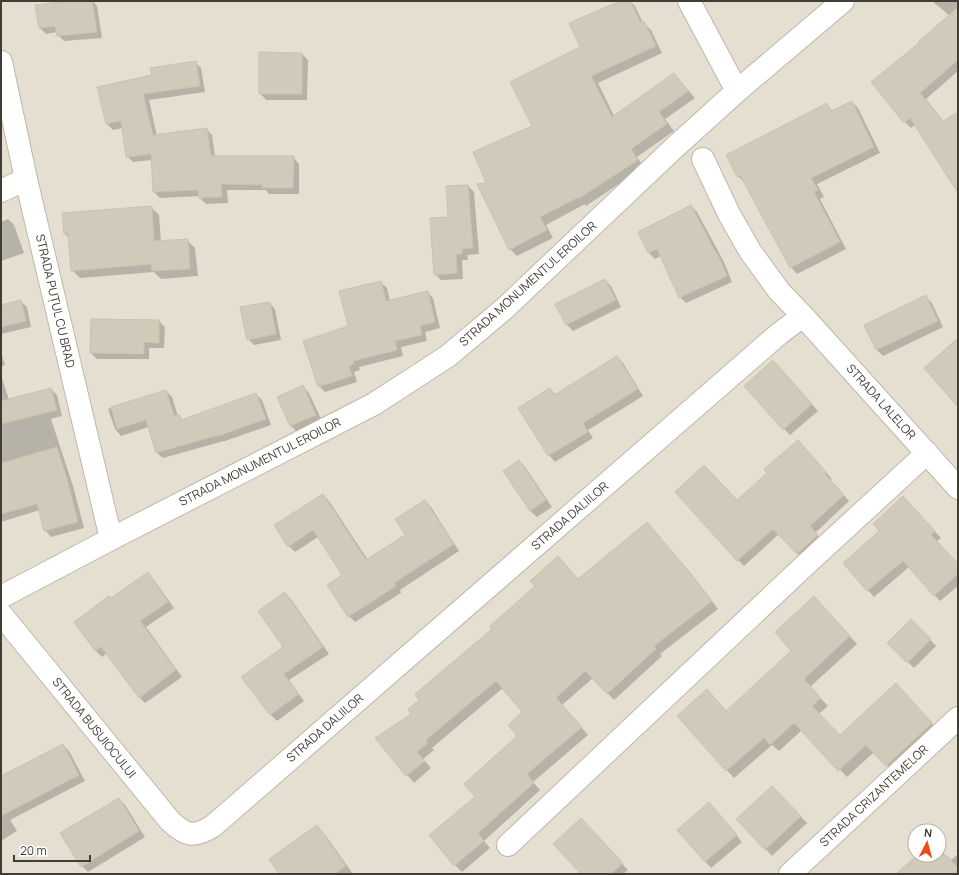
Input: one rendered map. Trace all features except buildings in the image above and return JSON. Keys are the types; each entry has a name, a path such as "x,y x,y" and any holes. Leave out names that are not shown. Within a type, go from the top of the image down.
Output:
{"street":[{"path":"689,1 737,91"},
{"name":"STRADA MONUMENTUL EROILOR","path":"1,597 374,404 448,356 504,309 674,148 737,91 843,1"},
{"name":"STRADA PUȚUL CU BRAD","path":"1,62 26,179 111,539"},
{"path":"703,159 729,214 750,251 779,291 803,316"},
{"path":"1,191 26,179"},
{"name":"STRADA LALELOR","path":"803,316 958,488"},
{"name":"STRADA DALIILOR","path":"193,835 203,833 213,826 780,333 803,316"},
{"path":"508,845 927,453"},
{"name":"STRADA BUSUIOCULUI","path":"1,614 170,821 180,830 193,835"},
{"name":"STRADA CRIZANTEMELOR","path":"790,874 958,718"}],"shaded area":[{"path":"1,1 958,1 958,874 1,874"}]}
